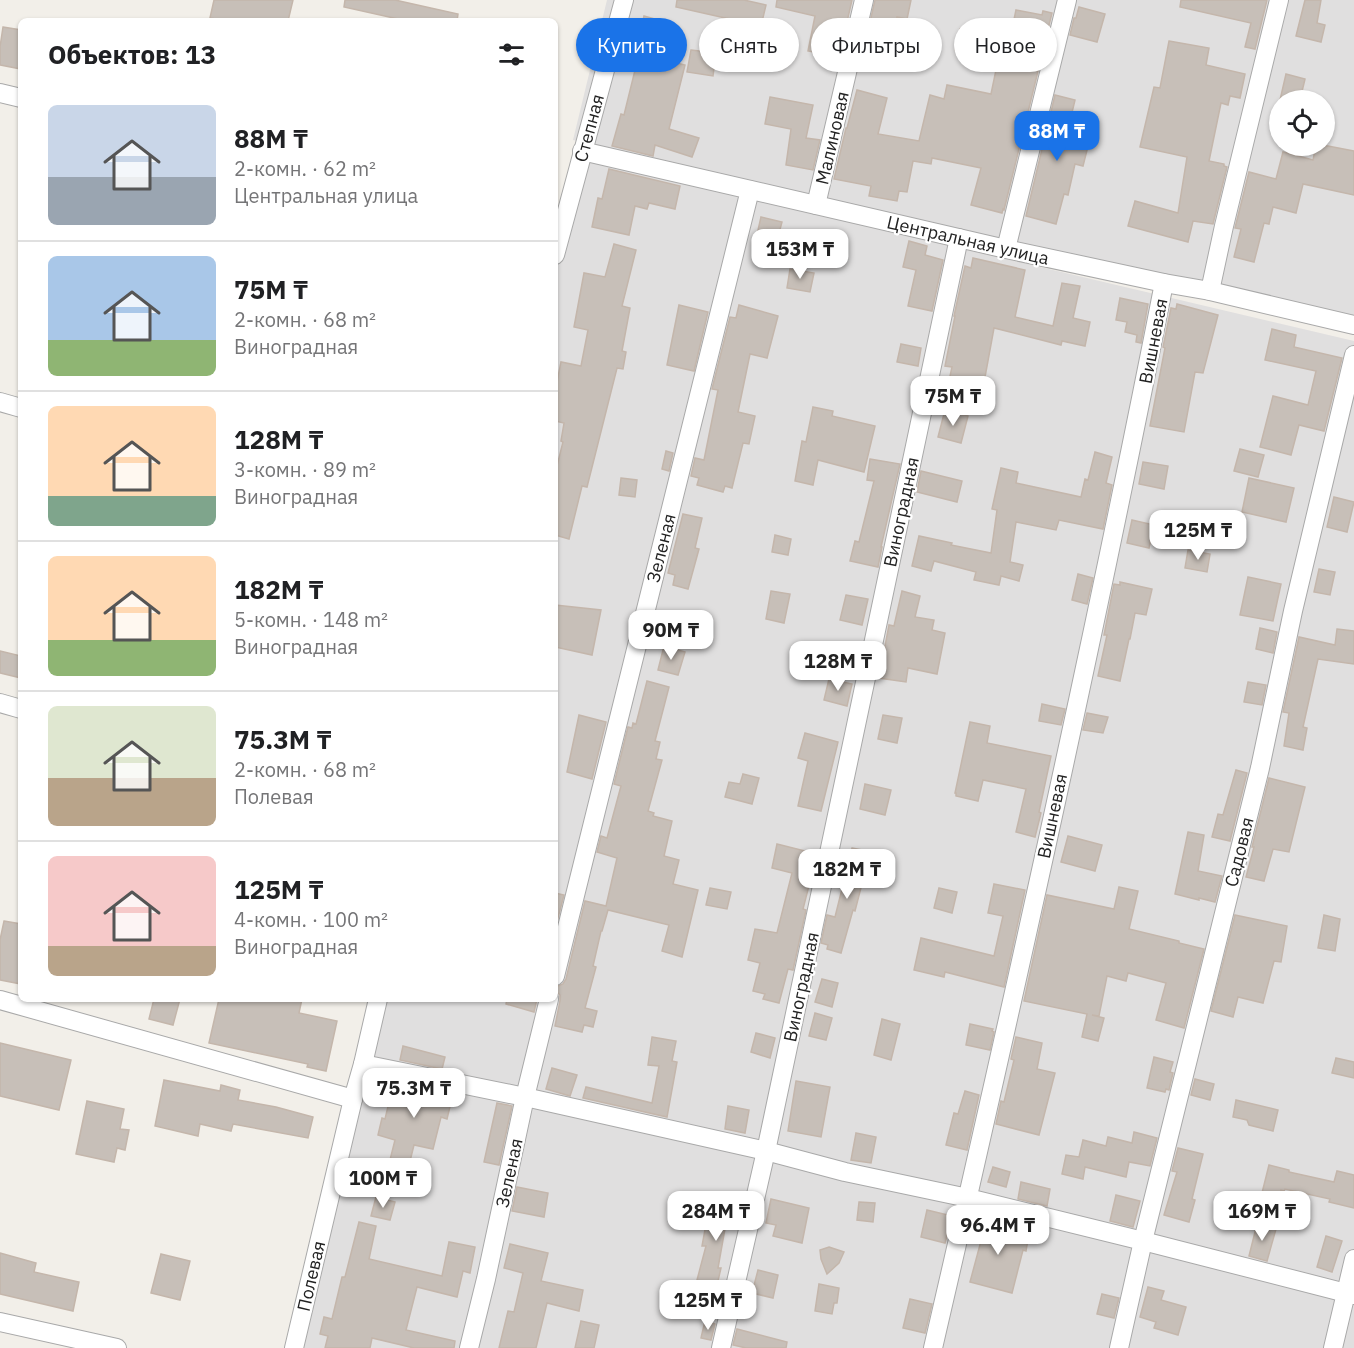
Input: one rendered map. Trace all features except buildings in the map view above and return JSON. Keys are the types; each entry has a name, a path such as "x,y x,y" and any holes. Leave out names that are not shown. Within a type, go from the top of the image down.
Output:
{"street":[{"name":"Степная","path":"558,229 560,211 582,151 624,0"},
{"name":"Малиновая","path":"816,205 864,0"},
{"path":"1006,249 1067,0"},
{"path":"1210,291 1279,0"},
{"path":"0,93 18,97"},
{"name":"Центральная улица","path":"582,151 1006,249 1164,284 1210,291 1354,325"},
{"name":"Зеленая","path":"558,964 750,190"},
{"name":"Виноградная","path":"721,1348 766,1151 959,238"},
{"name":"Вишневая","path":"933,1348 1115,525 1164,284"},
{"name":"Садовая","path":"1119,1348 1143,1241 1260,768 1293,611 1354,355"},
{"path":"0,402 18,407"},
{"path":"0,704 18,708"},
{"path":"0,1000 353,1099"},
{"path":"377,1002 363,1064 525,1096 766,1151 845,1172 968,1198 1350,1294"},
{"name":"Зеленая","path":"469,1348 548,1002"},
{"name":"Полевая","path":"294,1348 363,1064"},
{"path":"1333,1348 1350,1294 1354,1259"},
{"path":"0,1322 117,1348"}],"shaded area":[{"path":"607,0 1354,0 1354,327 573,140 590,72 687,72 687,18 603,18"},
{"path":"573,157 1354,341 1354,1348 294,1348 377,1002 558,1002 558,224"}]}
